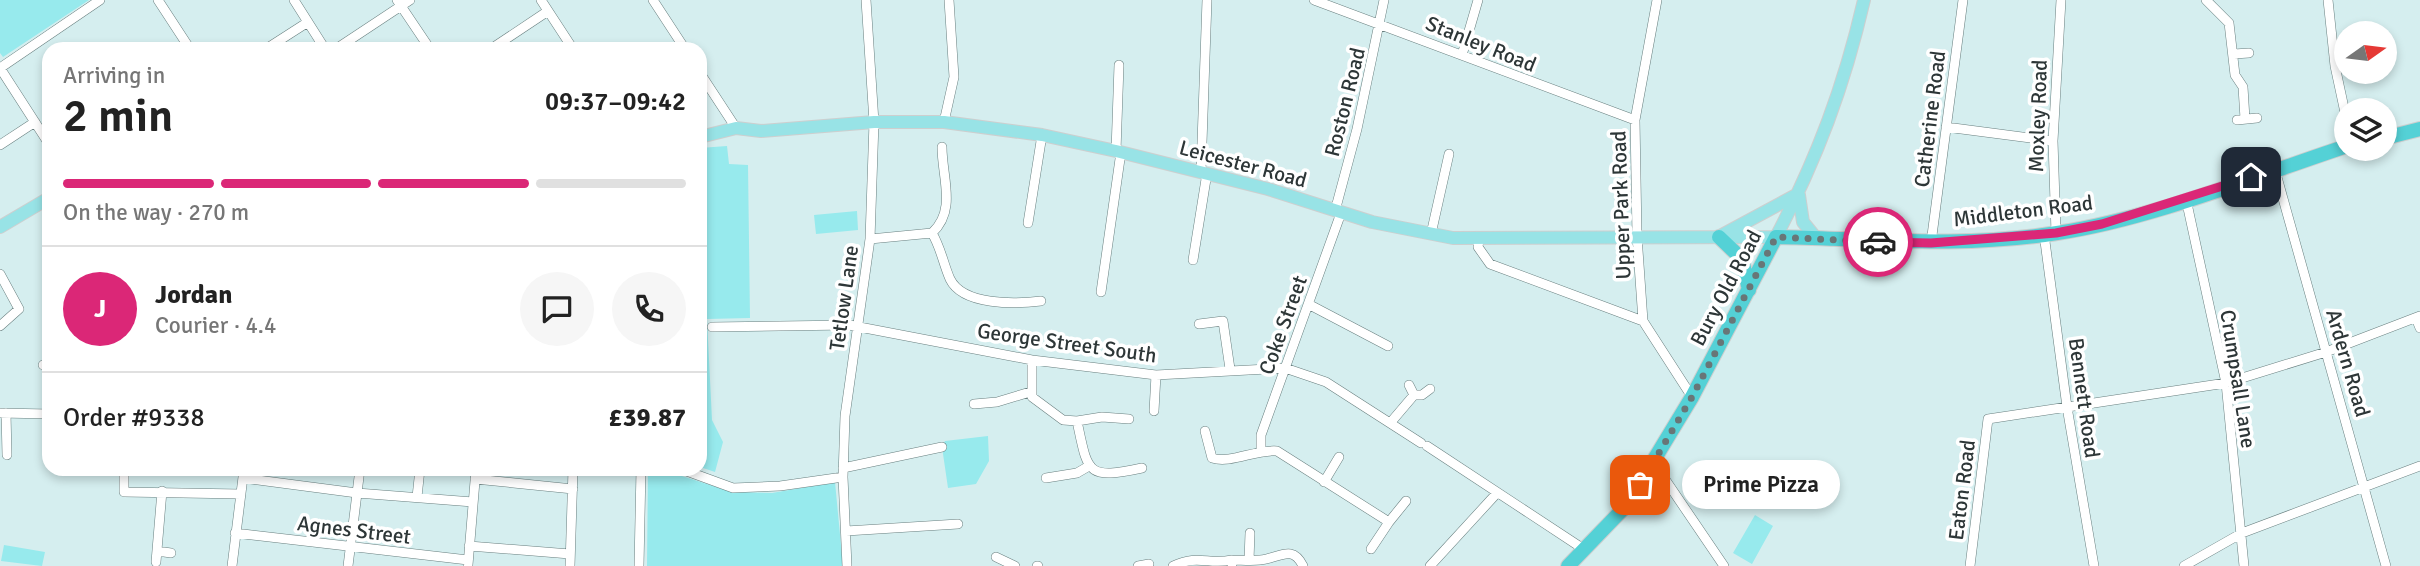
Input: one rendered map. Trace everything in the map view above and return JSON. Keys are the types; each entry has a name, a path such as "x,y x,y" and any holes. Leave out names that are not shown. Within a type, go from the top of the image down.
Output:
{"highway":[{"path":"2397,135 2420,129"},
{"name":"Middleton Road","path":"1776,237 1931,243 2050,234 2102,224 2334,150"},
{"path":"1719,237 1742,259 1749,279 1749,291"},
{"name":"Bury Old Road","path":"1568,566 1626,506 1654,463 1776,237"}],"main road":[{"name":"Bury Old Road","path":"1776,237 1799,194 1832,118 1850,60 1864,0"},
{"name":"Leicester Road","path":"707,135 736,128 761,131 874,122 944,122 1042,135 1119,152 1204,172 1338,212 1431,234 1479,239 1776,237"},
{"path":"1719,237 1799,194 1803,222 1816,238"},
{"path":"0,227 42,202"}],"street":[{"path":"0,145 41,126 0,68 100,0"},
{"path":"158,0 185,42"},
{"path":"294,0 321,42"},
{"path":"345,42 399,3 410,0"},
{"path":"541,0 568,42"},
{"path":"653,0 680,42"},
{"name":"Tetlow Lane","path":"847,566 843,473 845,416 870,239 874,122 872,47 866,0"},
{"path":"944,122 954,77 948,0"},
{"path":"1193,260 1204,172 1208,0"},
{"name":"Stanley Road","path":"1314,0 1636,120"},
{"name":"Roston Road","path":"1338,212 1384,0"},
{"path":"1462,55 1478,0"},
{"name":"Upper Park Road","path":"1657,0 1636,120 1637,236 1643,321 1692,397"},
{"name":"Catherine Road","path":"1931,243 1964,0"},
{"name":"Moxley Road","path":"2050,234 2061,0"},
{"path":"2206,0 2229,23 2235,75 2243,87 2241,120 2257,118"},
{"path":"2328,0 2335,66 2342,98"},
{"path":"399,3 425,42"},
{"path":"502,42 548,11"},
{"path":"277,42 308,22"},
{"path":"2234,54 2249,53"},
{"path":"1101,292 1119,152 1119,65"},
{"path":"707,84 736,128"},
{"path":"1945,127 2053,141"},
{"path":"1028,223 1042,135"},
{"path":"870,239 932,233 946,213 948,197 942,172 942,148"},
{"path":"1431,234 1448,155"},
{"name":"Ardern Road","path":"2275,170 2385,566"},
{"name":"Crumpsall Lane","path":"2186,199 2226,383 2245,566"},
{"name":"Coke Street","path":"1261,450 1261,435 1310,305 1338,212"},
{"path":"932,233 939,244 950,279 967,296 1022,303 1041,301"},
{"name":"Bennett Road","path":"2050,234 2067,407 2094,566"},
{"path":"1479,239 1478,247 1490,264 1643,321"},
{"path":"0,274 19,309 0,326"},
{"path":"1310,305 1388,346"},
{"path":"1224,308 1223,321 1230,369"},
{"path":"2067,407 2226,383 2326,352 2418,317 2420,328"},
{"path":"1199,324 1223,321"},
{"name":"George Street South","path":"712,327 857,326 1032,360 1156,375 1285,368 1326,382 1585,550"},
{"path":"1032,360 1030,392 1035,400 1063,420 1102,417 1129,419"},
{"path":"1154,411 1156,375"},
{"path":"1409,385 1414,395"},
{"path":"1391,422 1414,395 1422,395 1430,389"},
{"path":"974,404 998,402 1030,392"},
{"name":"Eaton Road","path":"1970,566 1988,419 2067,407"},
{"path":"7,455 3,413 42,414"},
{"path":"1077,421 1084,457 1089,466 1097,472 1111,475 1142,468"},
{"path":"1205,431 1212,458 1219,460 1261,450 1277,451 1389,522"},
{"path":"700,476 733,488 780,486 843,473 942,447"},
{"path":"1324,482 1339,457"},
{"path":"1654,463 1724,566"},
{"path":"1046,478 1077,473 1089,466"},
{"path":"2184,566 2242,533 2365,489 2420,466"},
{"path":"124,476 124,492 241,494"},
{"path":"232,566 243,476"},
{"path":"255,476 356,493 473,502"},
{"path":"348,566 358,476"},
{"path":"417,497 419,476"},
{"path":"468,563 475,476"},
{"path":"488,476 573,489"},
{"path":"570,566 573,476"},
{"path":"639,566 641,476"},
{"path":"162,491 156,556 171,553"},
{"path":"1430,566 1497,493"},
{"path":"1371,549 1406,501"},
{"path":"846,531 958,524"},
{"name":"Agnes Street","path":"235,533 468,563"},
{"path":"1249,559 1250,533"},
{"path":"469,546 570,554"},
{"path":"1173,566 1201,558 1218,563 1261,560 1287,552 1296,556 1303,566"},
{"path":"996,557 1015,566"},
{"path":"1138,566 1149,564"}],"shaded area":[{"path":"0,0 89,0 3,57 0,53"},
{"path":"727,146 729,164 748,165 750,318 707,319 707,147"},
{"path":"857,211 858,230 816,234 814,215"},
{"path":"707,319 712,420 723,442 715,472 707,469"},
{"path":"988,436 989,461 976,484 948,488 942,447 945,441"},
{"path":"648,476 682,476 732,492 772,493 835,482 843,566 647,566"},
{"path":"1755,515 1773,526 1752,564 1733,553"},
{"path":"4,545 45,552 42,566 1,561"}],"way so far":[{"path":"1640,485 1692,397 1776,237 1878,242"}],"place":[{"name":"Prime Pizza","path":"1640,485"}],"route":[{"path":"1878,242 1931,243 2056,233 2102,224 2251,177"}]}
